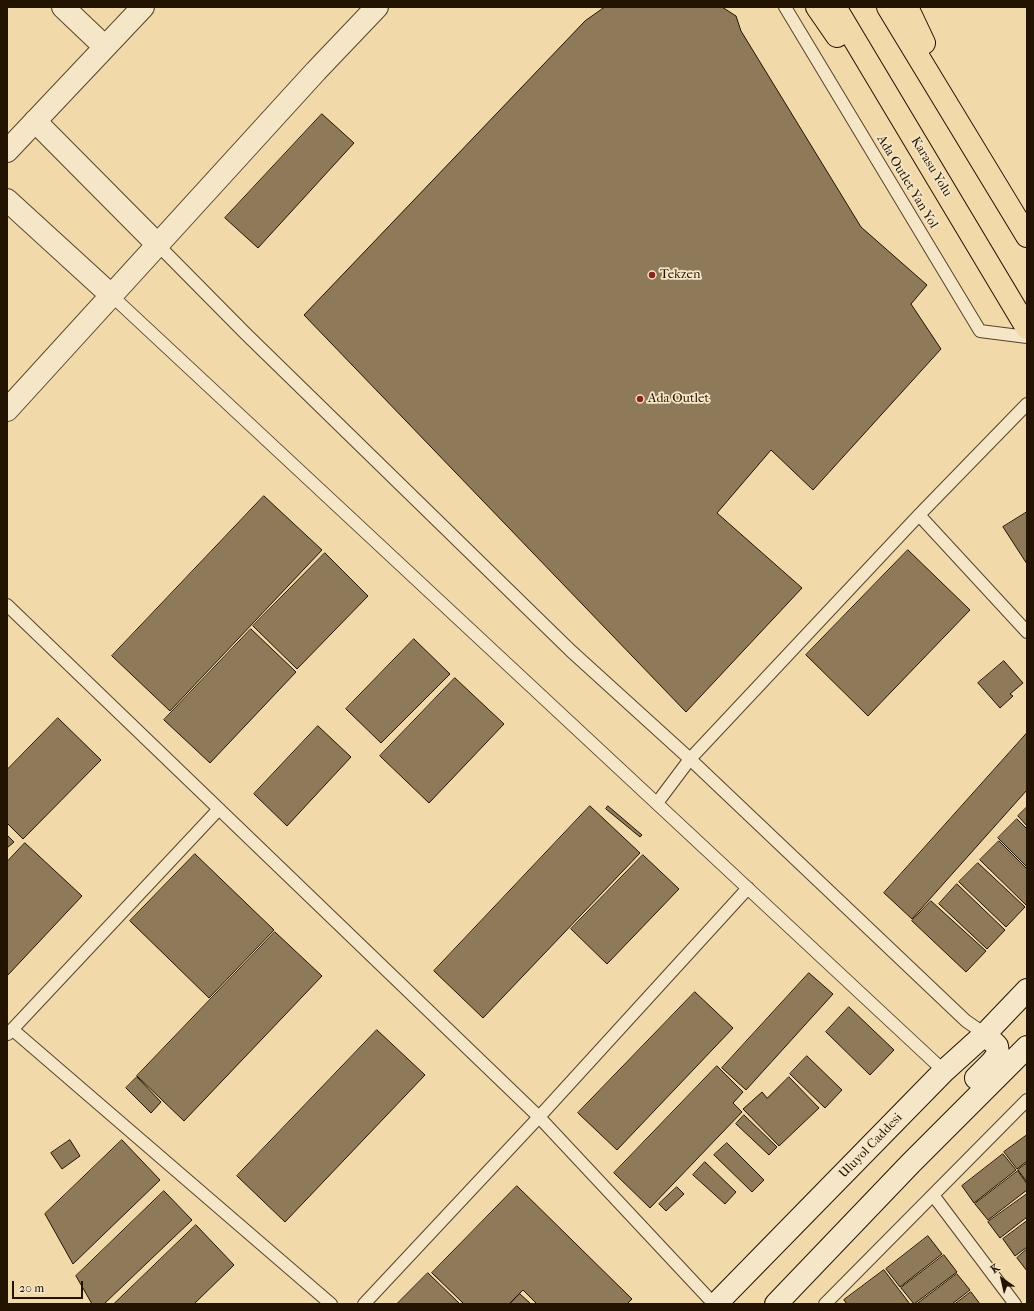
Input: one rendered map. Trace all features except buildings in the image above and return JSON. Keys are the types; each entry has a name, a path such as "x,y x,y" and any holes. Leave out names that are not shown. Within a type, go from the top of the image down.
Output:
{"highway":[{"path":"817,7 952,202"},
{"name":"Karasu Yolu","path":"835,7 1027,328"},
{"path":"888,7 984,166 1024,222"},
{"path":"907,7 984,166"}],"street":[{"path":"63,7 105,47"},
{"path":"7,151 143,7"},
{"path":"7,410 316,71 377,7"},
{"path":"35,121 158,245"},
{"path":"7,200 112,296"},
{"name":"Uluyol Caddesi","path":"715,1304 944,1071 991,1040 1027,990"},
{"path":"876,1201 901,1161 915,1142 998,1054 991,1040"},
{"path":"776,1304 876,1201 1023,1057"}],"lane":[{"name":"Ada Outlet Yan Yol","path":"785,7 980,331 1027,337"},
{"path":"158,245 246,334 565,646 690,759 966,1021 991,1040 1023,1057"},
{"path":"112,296 944,1071"},
{"path":"657,803 690,759 919,515 1027,404"},
{"path":"919,515 1027,632"},
{"path":"7,605 539,1117 715,1304"},
{"path":"219,809 10,1032 331,1304"},
{"path":"364,1304 539,1117 748,888"},
{"path":"825,1304 1027,1100"},
{"path":"933,1195 1015,1304"}],"place":[{"name":"Tekzen","path":"652,275"},
{"name":"Ada Outlet","path":"640,399"}]}
